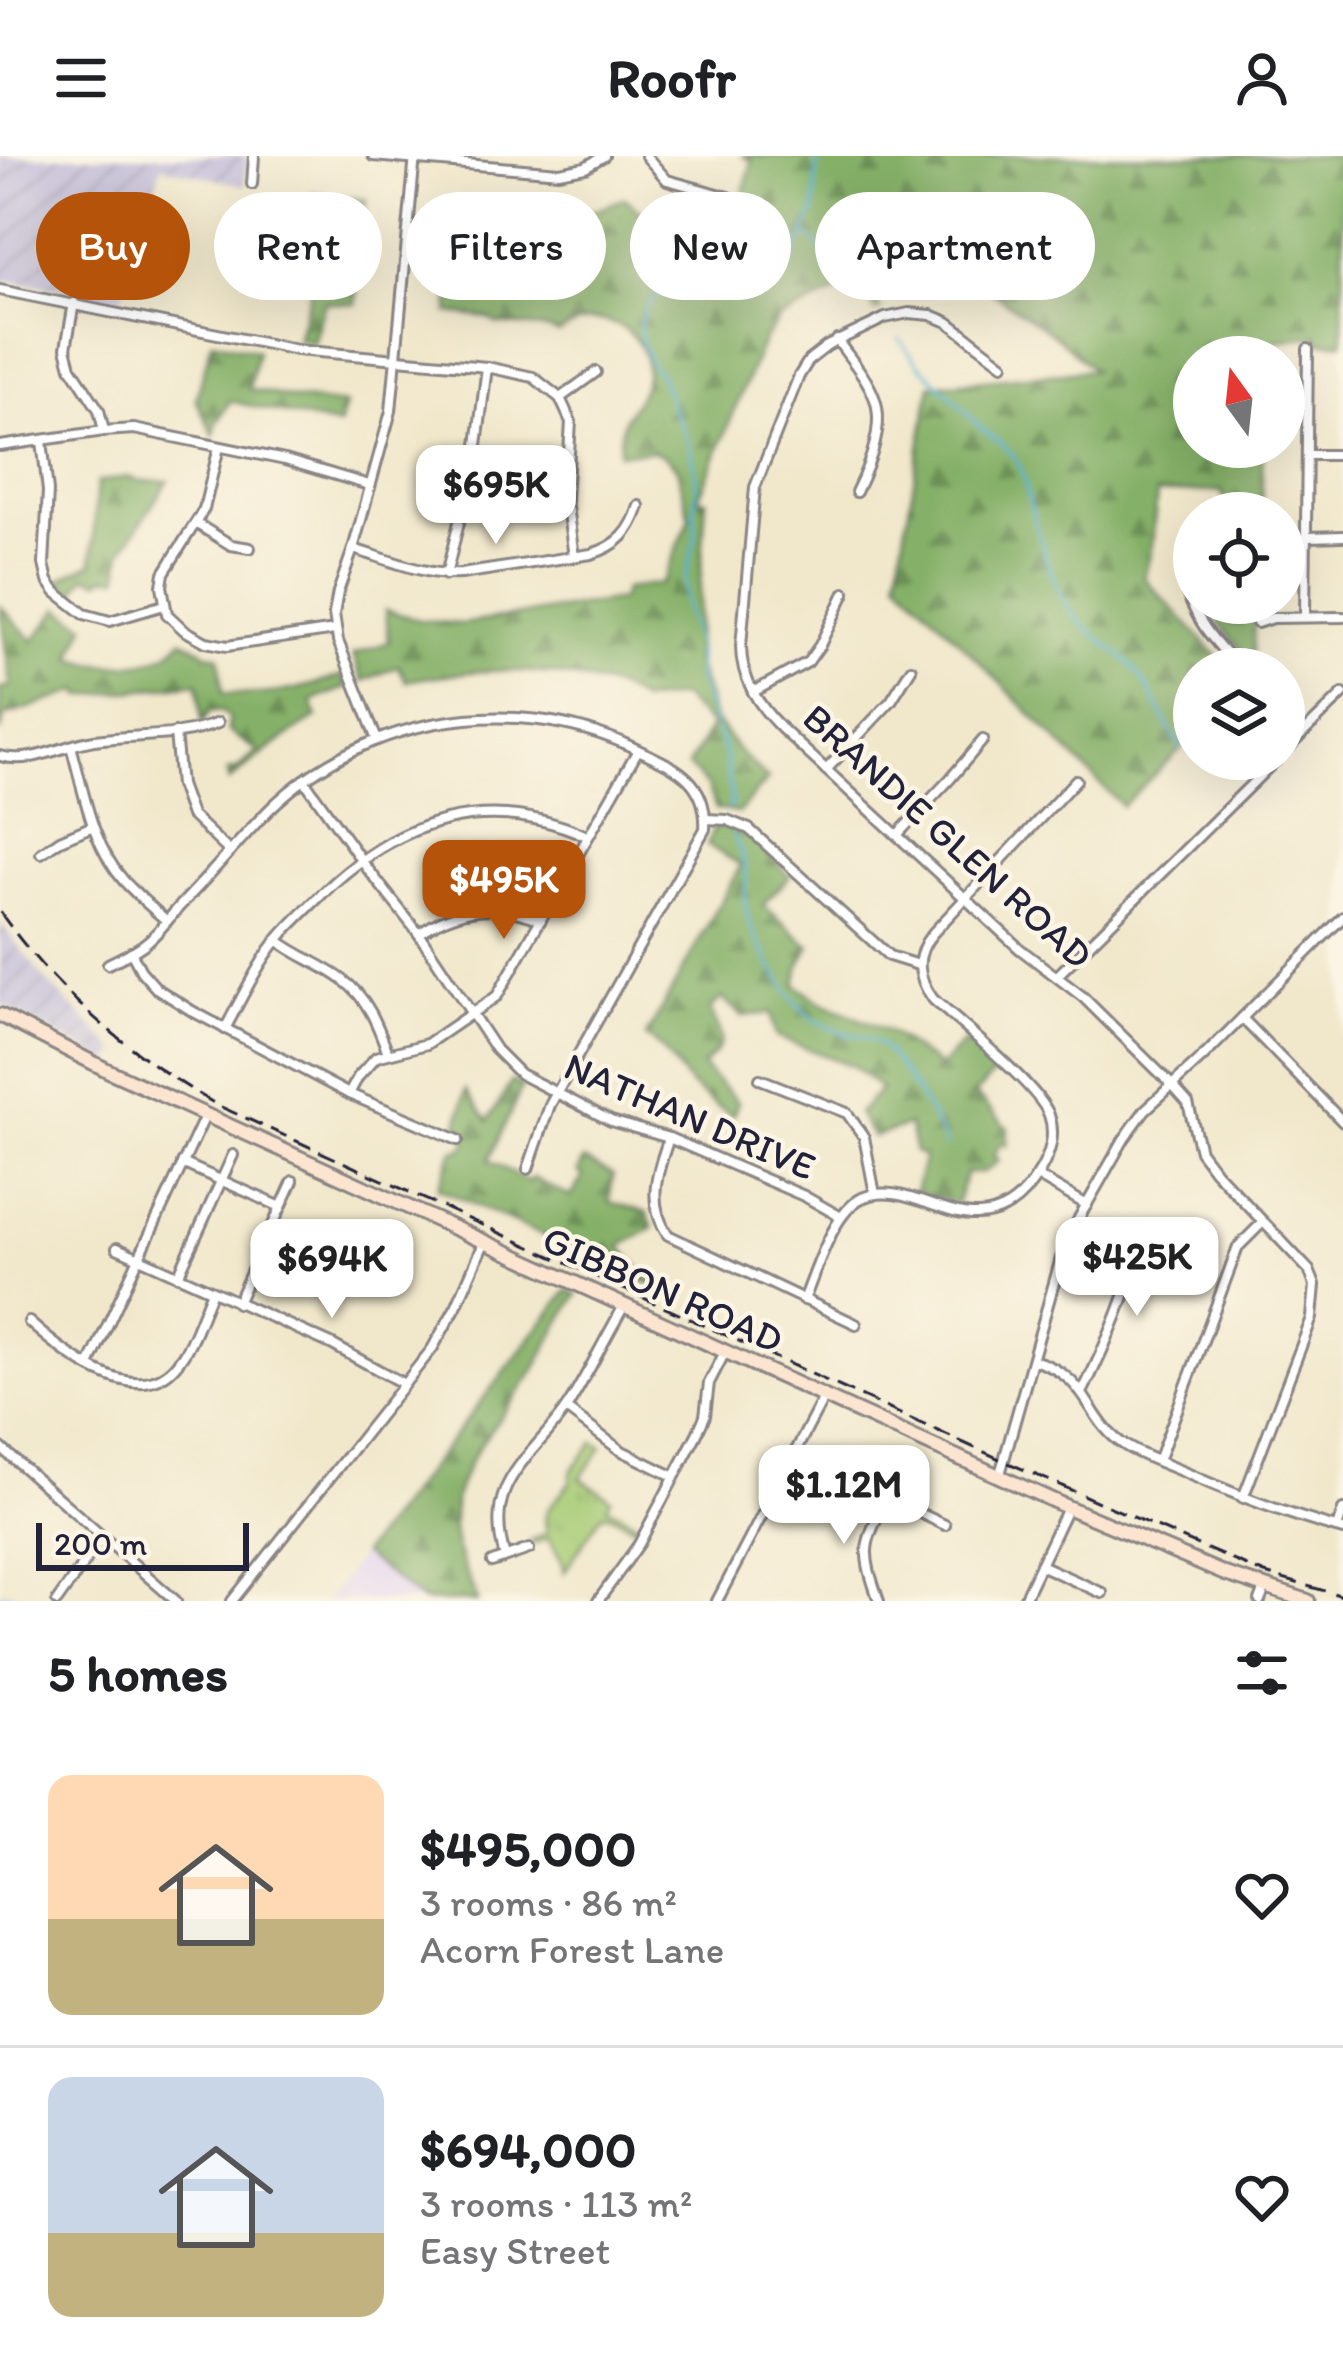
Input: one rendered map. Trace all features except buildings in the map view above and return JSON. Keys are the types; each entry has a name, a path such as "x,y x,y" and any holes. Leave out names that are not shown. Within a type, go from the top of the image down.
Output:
{"main road":[{"name":"GIBBON ROAD","path":"0,1015 88,1060 1262,1595 1308,1601"}],"street":[{"path":"252,184 254,156"},
{"path":"374,156 559,172 604,156"},
{"path":"507,168 508,156"},
{"path":"646,156 667,180 711,192"},
{"path":"377,740 335,631 338,592 391,411 414,158"},
{"path":"0,290 297,350 487,368 533,377 560,398 571,422 566,499 574,557"},
{"path":"74,303 66,347 71,367 99,410 104,431"},
{"name":"BRANDIE GLEN ROAD","path":"1004,364 948,322 931,315 895,314 837,340 803,367 755,487 742,667 765,712 1020,950 1083,997 1171,1084 1188,1103 1200,1150 1215,1172 1309,1270 1316,1300 1312,1318 1243,1498"},
{"path":"837,340 873,395 878,411 869,464 856,492"},
{"path":"1308,349 1305,617 1343,617"},
{"path":"446,575 476,454 487,368"},
{"path":"560,398 596,372"},
{"path":"0,446 134,429 285,460 369,485"},
{"path":"42,441 48,491 44,564 56,592 84,614 110,621 164,605"},
{"path":"219,447 204,509 164,573 167,614 184,630 215,645 335,631"},
{"path":"1309,455 1343,455"},
{"path":"353,549 446,575 574,557 615,545 633,524 639,506"},
{"path":"197,524 231,545 250,548"},
{"path":"1308,537 1343,536"},
{"path":"753,692 808,662 845,593"},
{"path":"1201,624 1223,648"},
{"path":"826,770 891,701 911,669"},
{"path":"1305,730 1343,694"},
{"path":"109,964 150,940 279,799 334,760 377,740 442,721 522,717 578,726 638,749 695,784 706,820 700,840 550,1105 528,1169"},
{"path":"0,756 21,758 94,740 175,733 218,722"},
{"path":"175,733 180,785 191,814 230,852"},
{"path":"897,835 983,740"},
{"path":"71,746 94,826 122,878 166,921"},
{"path":"350,1094 376,1058 427,1044 497,996 638,749"},
{"name":"NATHAN DRIVE","path":"304,780 508,1064 520,1074 611,1121 669,1138 842,1217"},
{"path":"804,1300 842,1217 855,1203 875,1194 893,1194 979,1215 1021,1198 1037,1176 1050,1149 1048,1111 1039,1096 933,999 918,964 925,943 1076,780"},
{"path":"1057,976 1256,780"},
{"path":"225,1029 278,940 332,884 402,835 466,816 500,815 538,819 587,836"},
{"path":"706,820 727,820 749,829 889,956 918,964"},
{"path":"41,853 94,826"},
{"path":"418,934 447,917 479,910 516,911 541,920"},
{"path":"1000,1474 1061,1258 1136,1121 1343,917"},
{"path":"278,940 357,993 376,1021 388,1053"},
{"path":"131,952 156,988 225,1029 350,1094 458,1140"},
{"path":"1242,1018 1343,1122"},
{"path":"760,1079 848,1113 864,1137 875,1194"},
{"path":"89,1365 206,1114"},
{"path":"669,1138 653,1196 668,1235 856,1324"},
{"path":"178,1276 233,1155"},
{"path":"182,1162 281,1207"},
{"path":"1037,1176 1087,1205"},
{"path":"237,1303 293,1181"},
{"path":"1158,1461 1238,1247 1263,1222"},
{"path":"1082,1393 1139,1251 1139,1232"},
{"path":"232,1601 445,1328 485,1241"},
{"path":"117,1248 362,1360 404,1384"},
{"path":"29,1322 63,1352 131,1383 148,1382 165,1375 182,1358 212,1291"},
{"path":"505,1557 497,1522 506,1487 566,1409 624,1304"},
{"path":"598,1601 639,1544 705,1416 710,1383 726,1351"},
{"path":"1033,1360 1060,1370 1126,1446 1243,1498 1340,1529 1343,1510"},
{"path":"717,1601 825,1395"},
{"path":"566,1409 620,1450 674,1476"},
{"path":"0,1447 176,1601"},
{"path":"794,1453 945,1525"},
{"path":"879,1601 866,1553 887,1496"},
{"path":"1023,1601 1067,1507"},
{"path":"57,1601 102,1538"},
{"path":"492,1562 529,1549"},
{"path":"1040,1564 1102,1593"}],"shaded area":[{"path":"0,156 247,156 245,186 161,166 153,192 36,192 36,284 0,280"},
{"path":"0,922 45,980 117,1051 110,1063 0,1004"},
{"path":"362,1554 423,1601 326,1601"}],"green space":[{"path":"741,156 1343,156 1343,342 1319,342 1318,335 1173,336 1173,468 1262,468 1262,492 1157,493 1144,578 1173,609 1173,624 1187,624 1210,648 1173,648 1173,756 1122,806 898,579 931,385 1093,370 1058,338 1003,300 1095,300 1095,192 815,192 815,300 820,300 779,319 764,339 698,499 706,500 695,658 714,719 768,779 738,813 716,809 707,786 688,766 711,726 681,697 641,702 609,686 525,671 406,681 399,666 363,681 353,655 389,642 386,610 419,620 461,624 620,600 624,589 662,583 690,518 677,468 666,457 653,451 619,453 623,424 645,382 645,361 637,342 622,328 598,320 559,333 497,324 489,318 449,313 450,300 606,300 606,205 624,198 630,203 630,300 791,300 791,192 744,192 752,160"},
{"path":"308,300 356,300 356,304 325,302 313,343 297,339"},
{"path":"212,341 257,351 249,389 345,405 339,426 230,401 214,436 196,399"},
{"path":"127,477 168,481 122,552 119,577 101,581 85,576 73,597 57,581 92,563 97,482"},
{"path":"0,606 34,641 59,608 86,625 72,658 85,662 147,661 173,649 182,639 219,656 223,693 284,691 343,675 348,687 312,701 317,717 229,781 228,771 237,770 258,751 228,731 229,718 221,710 209,712 202,723 198,683 82,696 81,690 5,716 0,733 0,689 11,686"},
{"path":"1220,624 1254,624 1253,648 1239,648"},
{"path":"717,826 748,838 790,876 763,905 810,946 796,985 820,1002 890,1032 940,1067 965,1041 997,1070 975,1094 1008,1128 1007,1146 1001,1143 994,1156 999,1160 988,1170 966,1173 957,1203 915,1192 924,1156 915,1153 909,1125 873,1137 858,1113 881,1089 853,1066 776,1037 771,1013 742,1016 722,998 710,1009 721,1040 702,1066 738,1102 733,1116 696,1090 646,1037 741,865 707,845"},
{"path":"512,1081 522,1087 489,1160 529,1182 532,1178 571,1197 583,1176 578,1172 584,1160 613,1175 609,1202 647,1212 653,1228 621,1246 645,1275 674,1291 672,1294 438,1188 453,1151 467,1142 465,1130 458,1125 466,1090 488,1121"},
{"path":"568,1290 578,1295 533,1373 461,1480 453,1525 457,1549 478,1601 423,1601 362,1554"},
{"path":"594,1442 602,1447 580,1478 611,1498 607,1507 641,1525 639,1529 602,1514 564,1572 549,1538 532,1544 531,1540 547,1533 547,1511"}],"waterway":[{"path":"728,809 732,803 725,753 698,677 697,645 685,605 685,579 696,535 694,463 661,376 642,344 640,322 649,302 661,294 702,287 716,291 769,279 791,264 814,212 818,156"},
{"path":"807,235 815,242"},
{"path":"899,338 918,363 1015,458 1060,593 1080,622 1136,672 1173,734"},
{"path":"733,834 745,867 745,902 752,928 788,991 818,1022 883,1047 914,1089 946,1146"},
{"path":"0,1594 35,1600"}],"railway":[{"path":"0,912 46,970 99,1021 156,1066 219,1106 1004,1461 1265,1574 1343,1596"}]}
